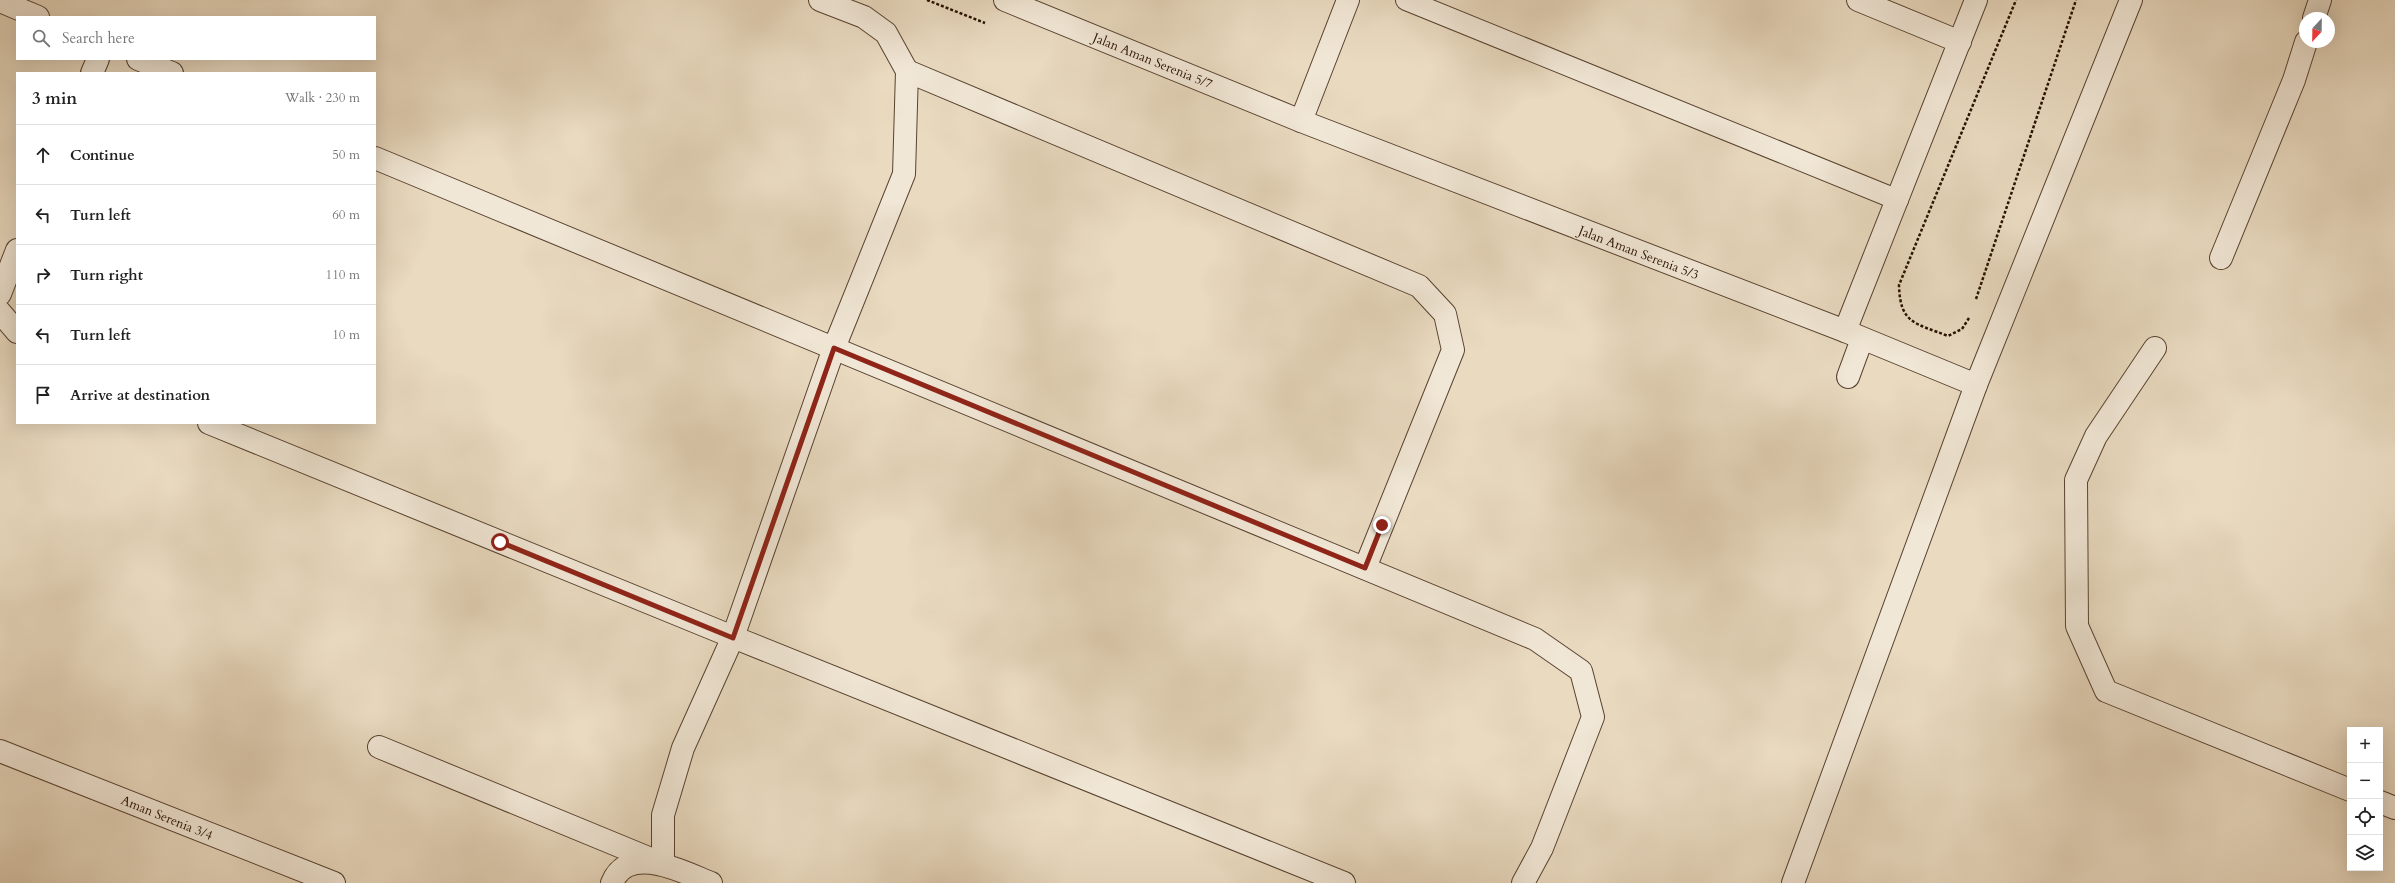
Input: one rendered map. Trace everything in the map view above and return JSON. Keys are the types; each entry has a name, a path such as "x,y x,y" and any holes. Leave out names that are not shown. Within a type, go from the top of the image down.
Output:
{"street":[{"path":"663,864 663,815 683,748 733,638 834,348 904,174 907,71 886,33 864,17 820,0"},
{"name":"Jalan Aman Serenia 5/7","path":"1005,0 1301,121"},
{"path":"1301,121 1348,0"},
{"path":"1858,0 1960,42"},
{"path":"1848,376 1853,335 1898,200 1976,0"},
{"path":"1793,883 1976,385 2131,0"},
{"path":"2316,12 2320,0"},
{"path":"0,1 36,16"},
{"path":"2221,258 2294,80 2304,48"},
{"path":"92,72 98,60"},
{"path":"140,60 170,72"},
{"path":"907,71 1419,286 1445,314 1453,350 1365,568"},
{"name":"Jalan Aman Serenia 5/3","path":"1301,121 1853,335 1976,385"},
{"path":"376,158 1535,639 1581,671 1593,717 1542,848 1523,883"},
{"path":"0,294 16,253"},
{"path":"0,312 16,331"},
{"path":"2155,348 2096,436 2076,480 2076,626 2106,691 2347,789"},
{"path":"211,424 733,638 1344,883"},
{"path":"379,747 711,883"},
{"name":"Aman Serenia 3/4","path":"0,751 334,883"},
{"path":"612,883 616,873 633,863 663,864"}],"lane":[{"path":"1406,0 1898,200"}],"path":[{"path":"1971,315 1962,329 1948,336 1922,326 1906,318 1900,302 1899,285 2016,0"},
{"path":"1976,301 2076,0"}],"route":[{"path":"500,542 733,638 834,348 1365,568 1382,525"}]}
